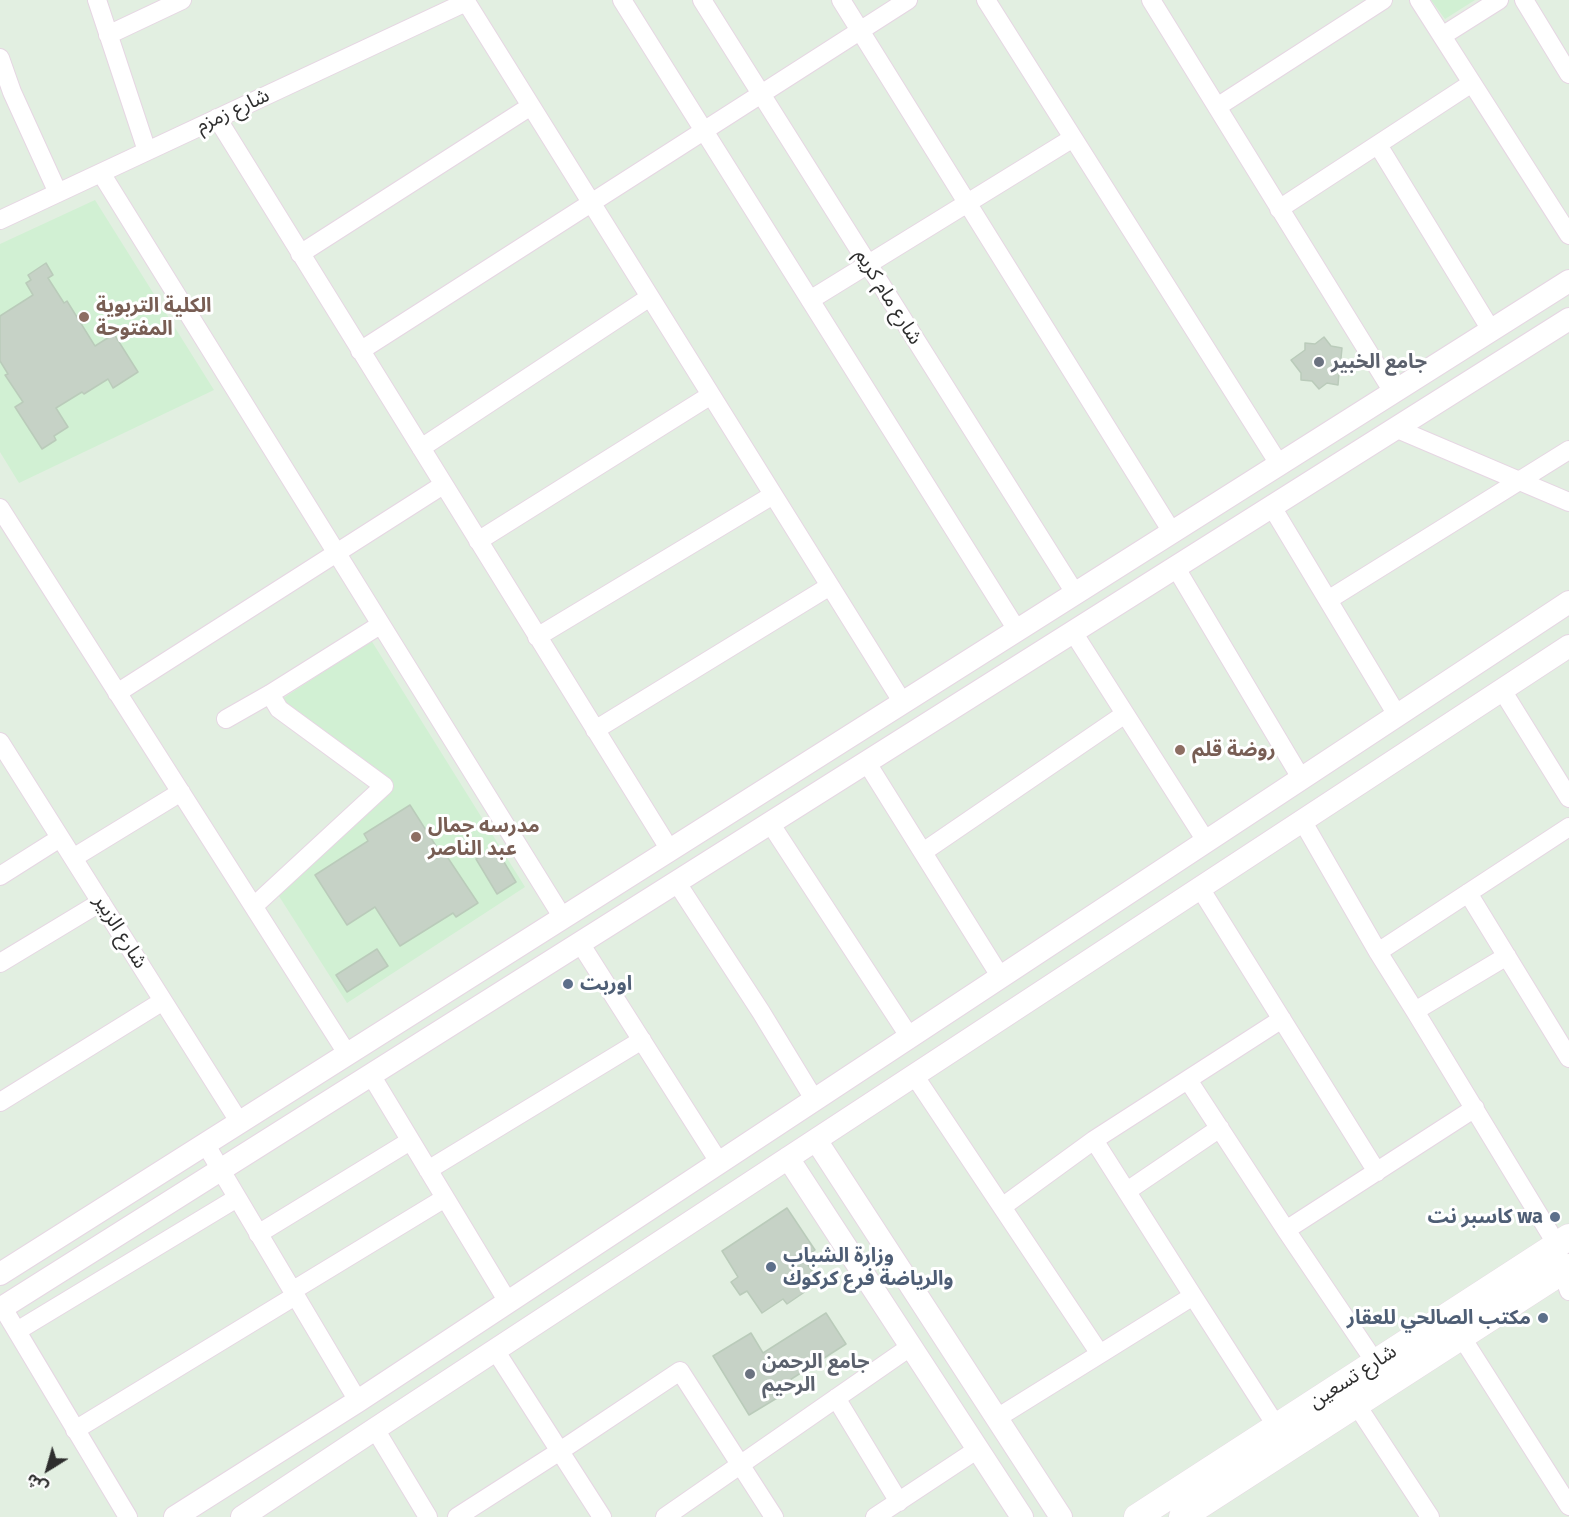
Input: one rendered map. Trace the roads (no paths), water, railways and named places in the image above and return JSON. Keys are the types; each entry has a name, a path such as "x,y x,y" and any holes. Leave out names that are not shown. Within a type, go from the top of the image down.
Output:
{"main road":[{"name":"شارع تسعين","path":"1137,1517 1563,1241"},
{"name":"شارع تسعين","path":"1182,1517 1461,1336 1567,1276"}],"street":[{"path":"97,0 147,151"},
{"path":"108,35 182,0"},
{"path":"622,0 1017,630"},
{"name":"شارع مام كريم","path":"702,0 1075,594"},
{"path":"841,0 1173,532"},
{"path":"360,351 908,0"},
{"path":"986,0 1279,464"},
{"path":"1217,107 1383,0"},
{"path":"1419,0 1569,235"},
{"path":"1442,36 1499,0"},
{"path":"1524,0 1569,74"},
{"path":"465,1 903,703"},
{"name":"شارع زمزم","path":"0,220 465,1"},
{"path":"1156,2 1217,107 1393,392"},
{"path":"0,58 12,92 58,193"},
{"path":"1280,208 1473,83"},
{"path":"300,254 531,106"},
{"path":"217,118 670,850"},
{"path":"810,300 1073,138"},
{"path":"1378,145 1491,330"},
{"path":"100,173 563,918"},
{"path":"3,1267 206,1145 1569,280"},
{"path":"422,447 650,297"},
{"path":"128,1517 17,1331 1,1309 1569,319"},
{"path":"478,541 711,395"},
{"path":"1395,428 1569,502"},
{"path":"1328,600 1569,450"},
{"path":"117,693 443,485"},
{"path":"537,637 773,495"},
{"path":"1272,507 1397,715"},
{"path":"1,513 348,1055"},
{"path":"1176,568 1301,778"},
{"path":"595,730 830,586"},
{"path":"176,1517 398,1375 1569,602"},
{"path":"226,719 380,625"},
{"path":"1073,632 1206,841"},
{"path":"242,1517 1569,646"},
{"path":"1502,690 1569,798"},
{"path":"254,906 384,786 279,709 270,694"},
{"path":"923,852 1125,714"},
{"name":"شارع الزبير","path":"0,742 240,1123"},
{"path":"867,763 1000,976"},
{"path":"798,769 814,796"},
{"path":"73,858 181,792"},
{"path":"1303,822 1378,952 1475,1108 1563,1241 1560,1253 1567,1276"},
{"path":"771,823 909,1036"},
{"path":"1233,823 1250,856"},
{"path":"1378,952 1569,827"},
{"path":"0,876 60,838"},
{"path":"676,883 761,1012 814,1099"},
{"path":"1200,888 1377,1172"},
{"path":"1468,893 1568,1052"},
{"path":"0,963 101,902"},
{"path":"580,943 719,1162"},
{"path":"1415,1011 1507,956"},
{"path":"0,1102 163,1001"},
{"path":"1002,1207 1094,1140 1282,1019"},
{"path":"428,1170 642,1040"},
{"path":"914,1075 1100,1354"},
{"path":"371,1076 508,1302"},
{"path":"1188,1080 1375,1362"},
{"path":"1286,1230 1475,1108"},
{"path":"1127,1191 1220,1128"},
{"path":"816,1140 1061,1517"},
{"path":"1094,1140 1277,1427"},
{"path":"258,1234 411,1141"},
{"path":"206,1145 358,1401"},
{"path":"788,1158 1022,1517"},
{"path":"17,1331 237,1198"},
{"path":"75,1430 445,1198"},
{"path":"997,1418 1193,1296"},
{"path":"1461,1336 1569,1506"},
{"path":"666,1517 910,1347"},
{"path":"495,1350 602,1517"},
{"path":"930,1377 958,1359"},
{"path":"458,1517 680,1371 774,1517"},
{"path":"398,1375 414,1403"},
{"path":"836,1398 898,1502"},
{"path":"1356,1404 1430,1517"},
{"path":"375,1428 428,1517"},
{"path":"875,1517 978,1449"}],"place":[{"name":"الكلية التربوية المفتوحة","path":"84,317"},
{"name":"جامع الخبير","path":"1319,362"},
{"name":"روضة قلم","path":"1180,750"},
{"name":"مدرسه جمال عبد الناصر","path":"416,837"},
{"name":"اوربت","path":"568,984"},
{"name":"كاسبر نت wa","path":"1555,1217"},
{"name":"وزارة الشباب والرياضة فرع كركوك","path":"771,1267"},
{"name":"مكتب الصالحي للعقار","path":"1543,1318"},
{"name":"جامع الرحمن الرحيم","path":"750,1374"}]}
